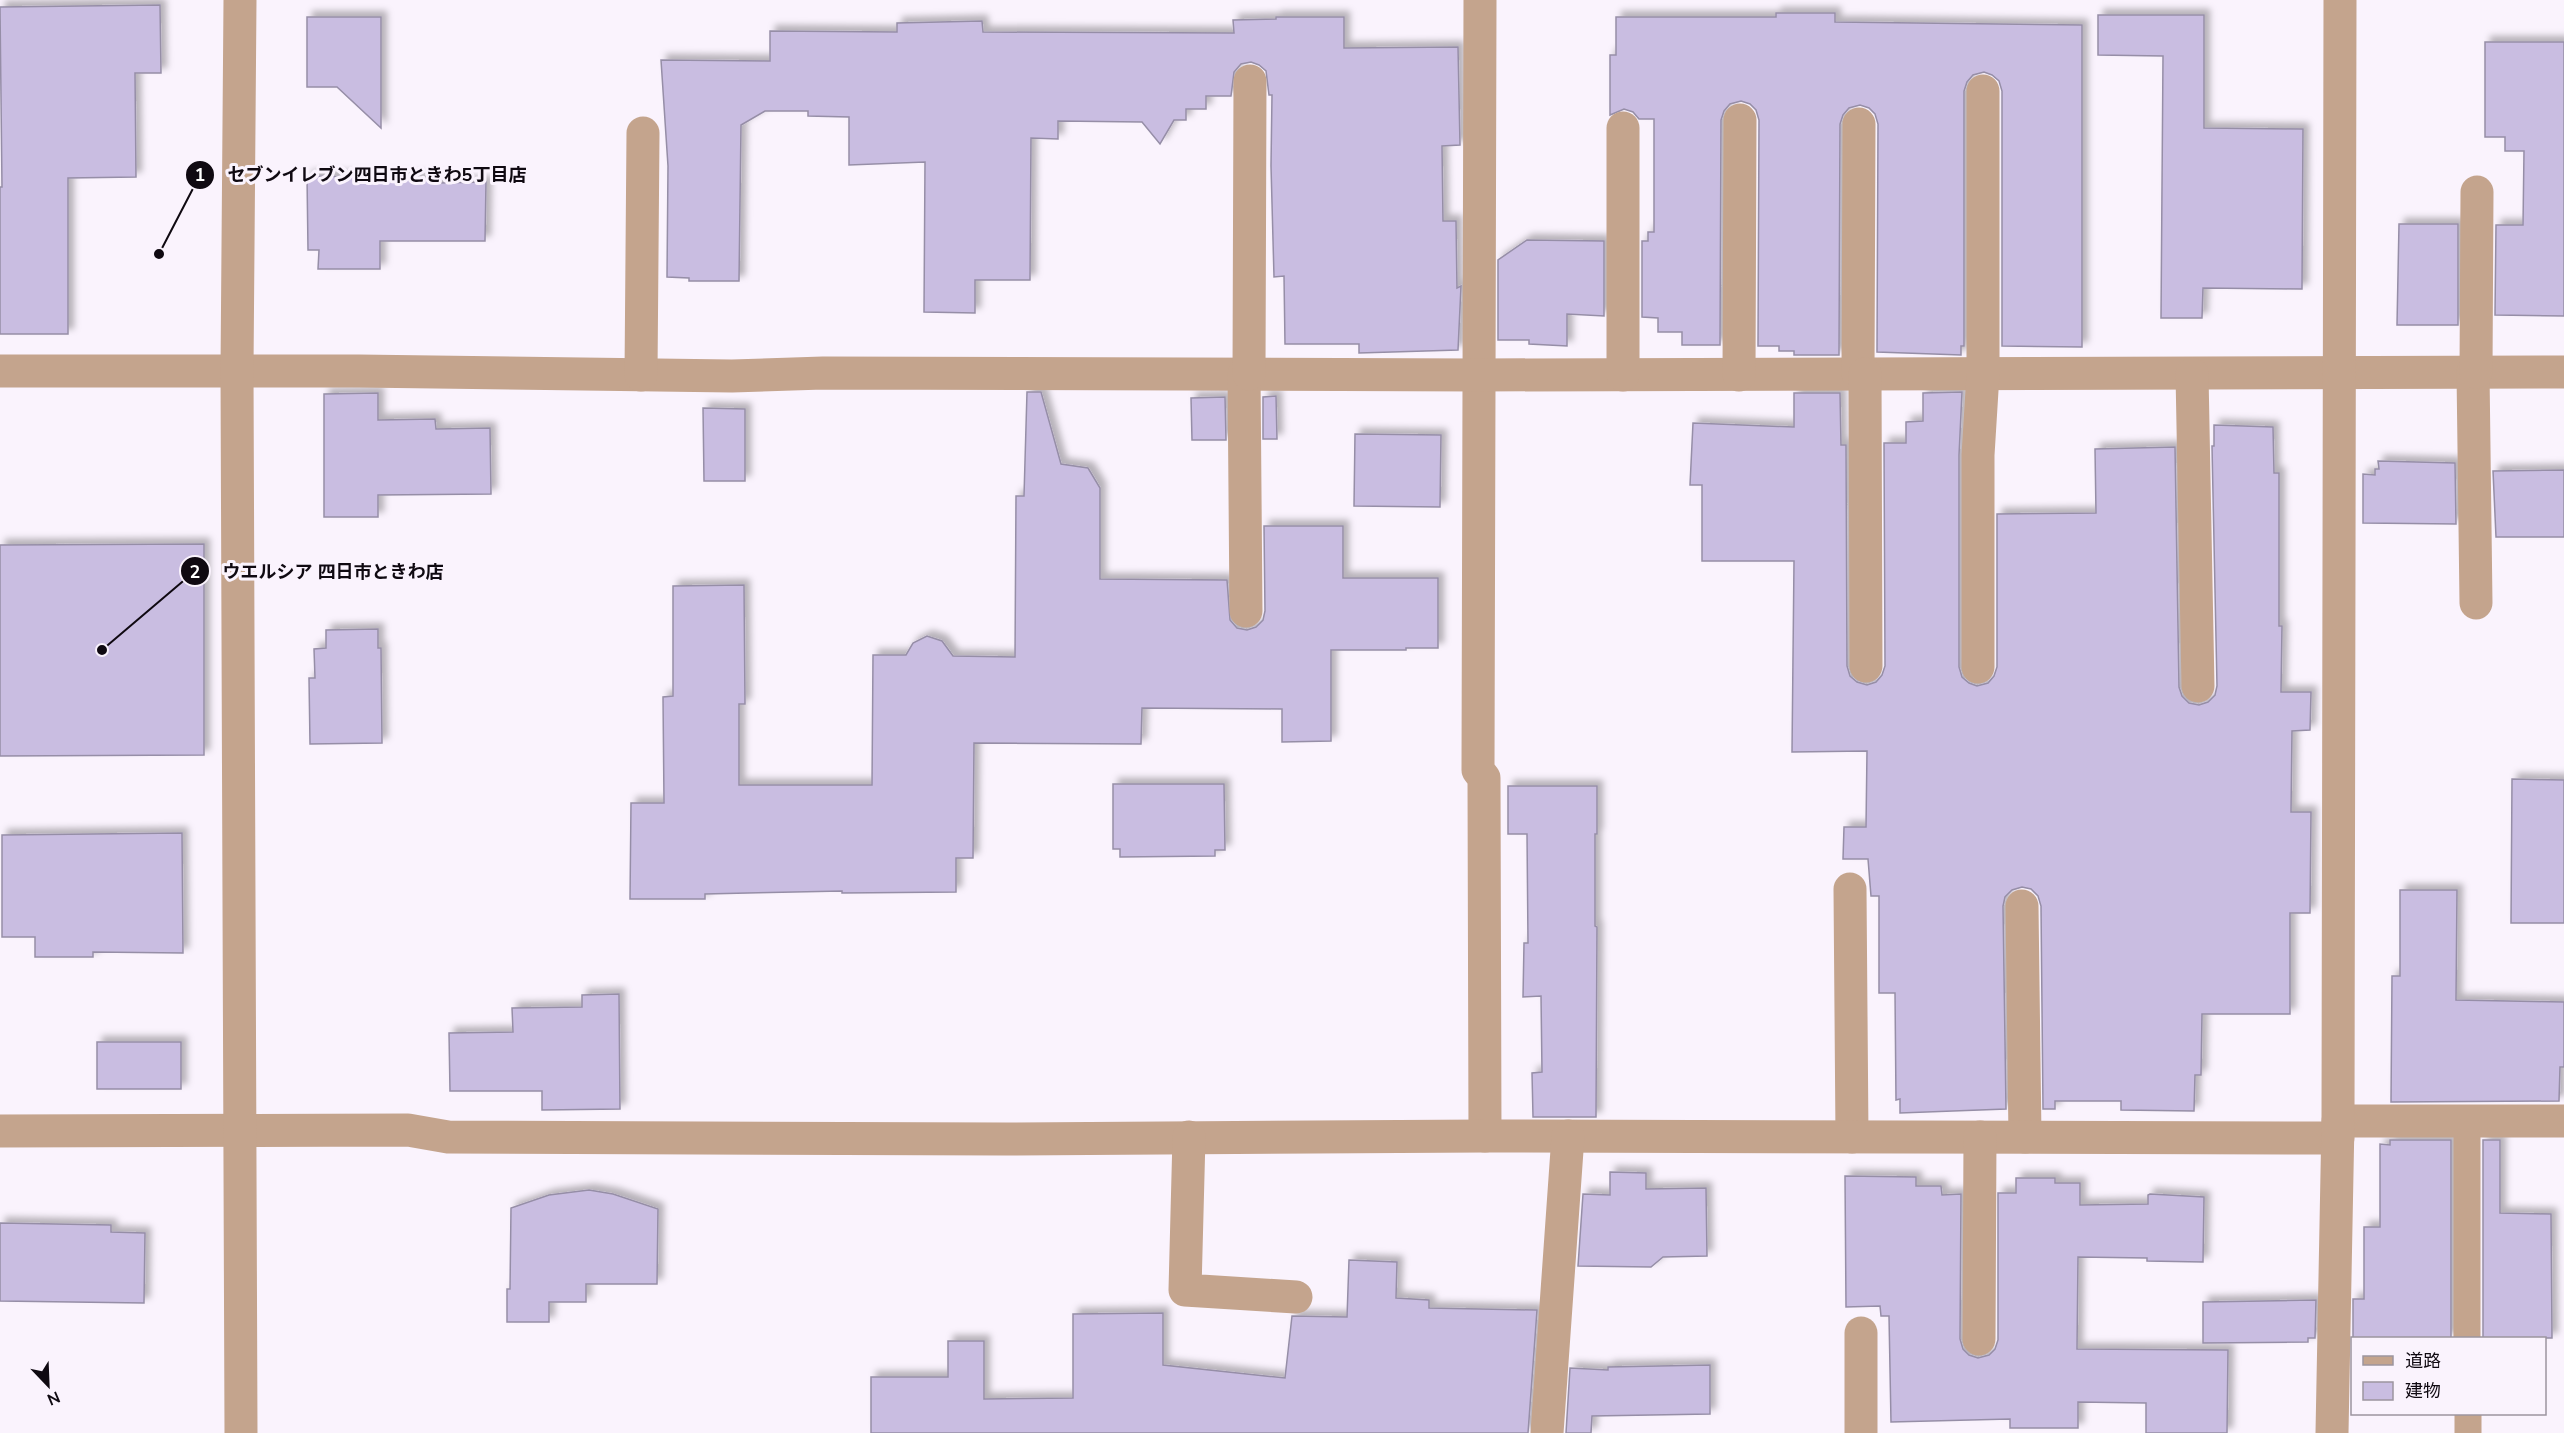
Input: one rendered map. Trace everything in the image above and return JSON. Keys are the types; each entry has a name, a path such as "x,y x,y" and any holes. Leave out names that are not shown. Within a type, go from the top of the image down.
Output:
{"street":[{"path":"240,0 237,370 242,1130 241,1433"},
{"path":"1479,0 1478,770 1484,778 1485,1136"},
{"path":"2332,1433 2338,1129 2340,0"},
{"path":"1246,611 1250,81"},
{"path":"1978,667 1978,455 1983,374 1983,91"},
{"path":"1739,375 1740,120"},
{"path":"1860,124 1866,666"},
{"path":"1623,128 1623,375"},
{"path":"642,375 643,133"},
{"path":"2476,603 2474,372 2477,192"},
{"path":"0,371 237,370 642,375 2564,372"},
{"path":"2192,374 2198,686"},
{"path":"1850,889 1852,1137"},
{"path":"2022,906 2025,1137"},
{"path":"0,1131 408,1130 448,1137 2025,1137 2338,1129 2467,1121 2564,1121"},
{"path":"1547,1433 1568,1136"},
{"path":"1189,1137 1185,1290 1296,1298"},
{"path":"1979,1339 1980,1137"},
{"path":"1861,1333 1861,1433"}],"lane":[{"path":"2467,1121 2468,1337"},
{"path":"2468,1415 2468,1433"}],"building":[{"path":"160,5 161,73 135,73 136,177 68,178 68,334 0,334 0,187 2,187 0,7"},
{"path":"1776,13 1835,13 1835,22 2082,25 2082,347 2002,346 2002,91 1999,81 1984,72 1973,75 1964,91 1964,346 1961,346 1961,355 1877,352 1878,124 1875,114 1869,108 1860,105 1849,108 1840,124 1839,355 1794,355 1794,351 1779,351 1779,346 1758,346 1759,120 1756,110 1750,104 1741,101 1730,104 1721,120 1720,345 1682,345 1682,332 1658,332 1658,318 1642,317 1642,241 1648,241 1648,232 1654,232 1654,119 1639,119 1633,112 1624,109 1610,115 1610,55 1616,55 1616,17 1776,17"},
{"path":"2098,15 2204,15 2204,128 2303,129 2302,289 2203,288 2202,318 2161,318 2163,56 2098,55"},
{"path":"307,17 381,17 381,128 337,87 307,87"},
{"path":"1276,17 1344,17 1344,48 1458,47 1460,145 1442,146 1443,221 1456,221 1457,288 1461,286 1458,350 1359,353 1359,344 1285,344 1284,276 1274,277 1272,95 1269,95 1266,71 1251,62 1241,64 1234,72 1231,96 1206,96 1206,109 1186,109 1186,120 1174,120 1160,144 1142,122 1058,121 1058,139 1031,138 1030,280 975,280 975,313 924,312 925,162 849,165 849,117 808,116 808,111 765,111 741,125 739,281 689,281 689,278 667,277 668,166 661,60 770,61 770,31 897,32 897,23 982,21 983,32 1234,33 1233,20 1276,19"},
{"path":"2485,42 2564,42 2564,316 2495,315 2496,225 2523,225 2524,151 2505,151 2505,137 2485,137"},
{"path":"307,176 438,178 438,183 486,182 485,241 380,241 380,269 318,269 319,250 308,250"},
{"path":"2399,224 2458,224 2458,325 2397,325"},
{"path":"1527,240 1604,241 1604,316 1567,314 1567,346 1529,344 1529,340 1498,340 1498,260"},
{"path":"1027,392 1041,392 1061,464 1088,468 1100,488 1100,579 1227,580 1230,620 1237,628 1247,630 1256,627 1263,620 1265,611 1264,526 1343,526 1343,578 1438,578 1438,648 1331,650 1331,741 1282,742 1282,709 1142,708 1141,744 974,743 973,858 956,858 956,892 842,893 842,891 705,894 705,899 630,899 631,803 664,803 663,697 673,696 673,586 744,585 745,704 739,704 739,785 872,785 873,655 906,655 913,643 927,636 942,641 953,656 1015,657 1016,496 1024,496"},
{"path":"1962,392 1959,455 1959,667 1962,677 1977,686 1988,683 1997,667 1997,514 2096,513 2095,449 2175,447 2179,687 2182,696 2189,703 2199,705 2208,702 2215,695 2217,686 2212,446 2214,446 2214,425 2273,427 2274,473 2279,473 2281,692 2311,692 2310,730 2292,731 2291,812 2311,812 2310,913 2290,913 2290,1014 2202,1014 2201,1075 2195,1075 2194,1111 2121,1110 2121,1101 2055,1101 2055,1109 2043,1109 2041,906 2038,896 2031,889 2022,887 2012,890 2005,897 2003,906 2006,1109 1900,1113 1900,1099 1896,1100 1895,993 1879,993 1879,896 1871,896 1868,859 1843,859 1844,827 1866,827 1867,751 1792,752 1794,561 1702,561 1702,485 1690,485 1693,423 1794,427 1794,393 1840,393 1841,445 1846,445 1847,666 1850,676 1857,682 1867,685 1876,682 1885,666 1884,443 1906,443 1906,422 1923,421 1923,393"},
{"path":"378,393 378,420 435,419 436,429 490,428 491,494 378,495 378,517 324,517 324,394"},
{"path":"1276,396 1277,439 1263,439 1263,397"},
{"path":"1225,397 1226,440 1192,440 1191,398"},
{"path":"703,408 745,409 745,481 704,481"},
{"path":"1355,434 1441,435 1440,507 1354,506"},
{"path":"2378,461 2455,463 2456,524 2363,523 2363,474 2375,475 2375,469 2379,469"},
{"path":"2564,470 2564,537 2496,537 2493,471"},
{"path":"204,544 204,755 0,756 0,545"},
{"path":"378,629 378,648 381,648 382,743 310,744 309,678 315,678 314,649 326,648 326,630"},
{"path":"2512,779 2564,780 2564,923 2511,923"},
{"path":"1113,784 1224,784 1225,850 1215,850 1215,856 1120,857 1120,849 1113,849"},
{"path":"1508,786 1597,786 1597,834 1595,834 1596,1117 1533,1117 1532,1073 1542,1072 1541,996 1523,997 1524,943 1528,943 1527,834 1508,834"},
{"path":"182,833 183,953 93,952 93,957 35,957 35,937 2,937 2,835"},
{"path":"2400,890 2457,890 2456,1000 2564,1002 2564,1067 2560,1067 2559,1101 2391,1102 2392,976 2400,976"},
{"path":"619,994 620,1109 542,1110 542,1091 450,1091 449,1033 513,1032 512,1008 582,1007 582,995"},
{"path":"97,1042 181,1042 181,1089 97,1089"},
{"path":"2390,1140 2451,1140 2451,1337 2353,1337 2353,1299 2364,1299 2364,1227 2380,1227 2380,1144 2390,1145"},
{"path":"2483,1140 2500,1140 2500,1213 2551,1214 2552,1338 2483,1337"},
{"path":"1610,1172 1646,1173 1646,1189 1706,1188 1707,1256 1663,1257 1651,1267 1578,1266 1583,1194 1610,1195"},
{"path":"1845,1176 1916,1177 1916,1186 1941,1186 1942,1195 1961,1194 1960,1339 1963,1349 1969,1355 1978,1358 1989,1355 1995,1349 1998,1340 1998,1193 2016,1193 2016,1178 2055,1178 2055,1183 2080,1183 2080,1205 2148,1204 2150,1194 2204,1197 2203,1262 2078,1257 2077,1349 2228,1350 2227,1433 2146,1433 2146,1403 2078,1402 2078,1428 2010,1428 2010,1419 1891,1422 1889,1316 1881,1316 1880,1306 1846,1307"},
{"path":"589,1190 613,1194 658,1209 657,1284 586,1284 586,1302 549,1302 549,1322 507,1322 507,1289 510,1289 511,1208 549,1195"},
{"path":"0,1223 111,1225 111,1232 145,1233 144,1303 0,1301"},
{"path":"1349,1260 1397,1262 1396,1298 1429,1300 1429,1308 1537,1310 1528,1433 871,1433 871,1377 948,1377 948,1341 984,1341 984,1399 1073,1398 1073,1314 1163,1313 1163,1365 1285,1378 1292,1316 1347,1317"},
{"path":"2316,1300 2315,1338 2308,1338 2308,1342 2203,1343 2203,1302"},
{"path":"1710,1365 1710,1414 1592,1416 1591,1433 1566,1433 1570,1368 1608,1370 1608,1367"}],"place":[{"name":"セブンイレブン四日市ときわ5丁目店","path":"159,254"},
{"name":"ウエルシア 四日市ときわ店","path":"102,650"}]}
